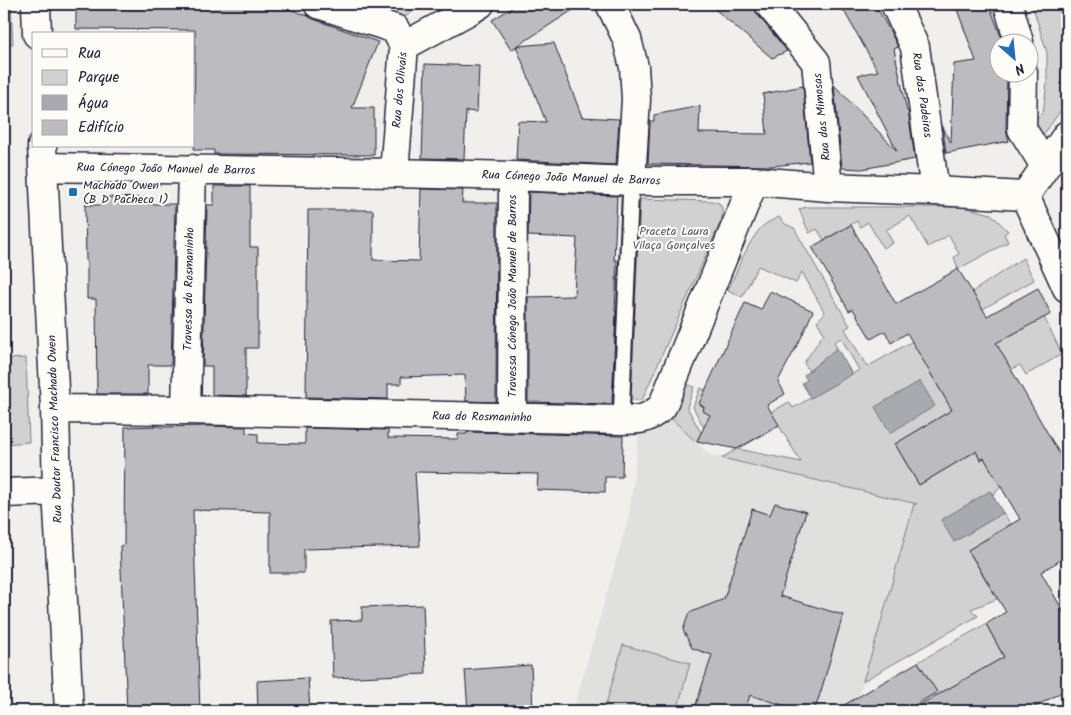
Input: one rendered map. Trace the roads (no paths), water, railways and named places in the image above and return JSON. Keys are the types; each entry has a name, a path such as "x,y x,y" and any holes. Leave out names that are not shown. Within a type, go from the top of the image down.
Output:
{"street":[{"path":"36,4 37,32"},
{"name":"Rua dos Olivais","path":"318,4 395,29 404,46 394,173"},
{"path":"610,4 628,39 634,67 636,99 631,181"},
{"name":"Rua das Mimosas","path":"769,4 816,62 828,187"},
{"name":"Rua das Padeiras","path":"895,4 915,47 936,191"},
{"path":"1008,4 1016,32"},
{"path":"404,46 471,6"},
{"path":"1023,82 1022,129 1045,166"},
{"path":"1067,135 1025,196 1067,288"},
{"name":"Rua Cónego João Manuel de Barros","path":"43,157 192,169 512,176 631,181 754,181 828,187 1025,196"},
{"name":"Rua Doutor Francisco Machado Owen","path":"43,157 57,491 69,711"},
{"name":"Travessa do Rosmaninho","path":"186,410 192,169"},
{"name":"Travessa Cónego João Manuel de Barros","path":"512,176 512,417"},
{"name":"Rua do Rosmaninho","path":"55,409 638,420 650,416 662,407 754,181"},
{"path":"4,494 57,491"}],"lane":[{"path":"621,420 631,181"}],"water":[{"path":"837,348 852,374 811,398 802,383 807,380 804,375"},
{"path":"920,381 935,406 890,433 875,407"},
{"path":"990,491 1003,513 954,542 941,520"}],"place":[{"name":"Machado Owen (B D Pacheco I)","path":"73,192"}],"park label":[{"name":"Praceta Laura Vilaça Gonçalves","path":"674,238"}]}
